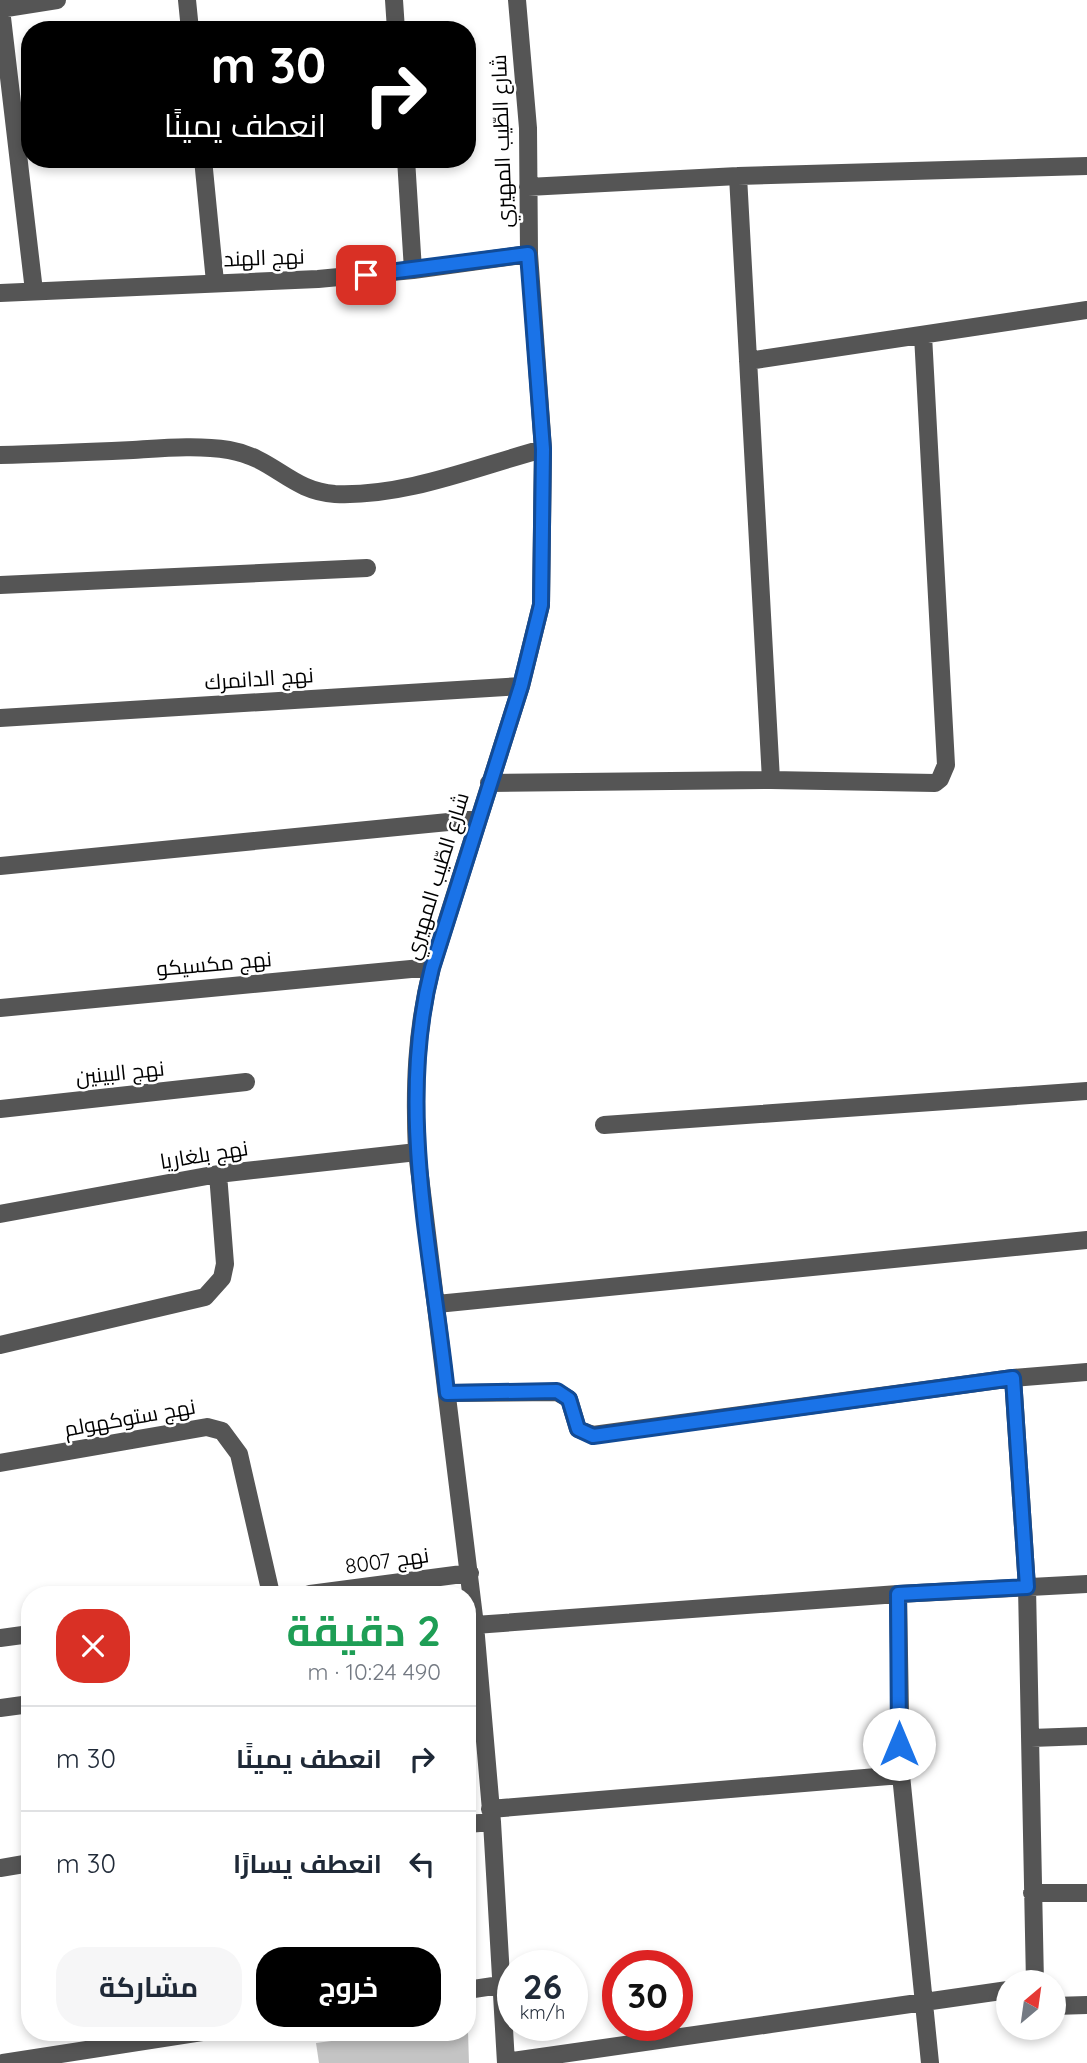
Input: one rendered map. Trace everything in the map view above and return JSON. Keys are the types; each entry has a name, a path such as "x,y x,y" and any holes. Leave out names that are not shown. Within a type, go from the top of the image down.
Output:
{"street":[{"path":"34,291 1,9 57,0"},
{"path":"187,0 189,21"},
{"path":"394,0 396,21"},
{"name":"شارع الطّيب المهيري","path":"471,1586 438,1304 417,1152 416,1050 420,1013 432,968 521,686 541,605 543,449 528,254 528,128 517,0"},
{"path":"528,187 737,176 1087,166"},
{"path":"204,168 215,282"},
{"path":"407,168 413,270"},
{"path":"737,176 771,780"},
{"name":"نهج الهند","path":"0,293 318,279 413,270 528,254"},
{"path":"748,361 1087,310"},
{"path":"489,783 771,780 935,783 944,772 923,335"},
{"path":"0,455 187,447 226,450 261,459 308,489 335,494 387,492 543,449"},
{"path":"0,585 367,568"},
{"name":"نهج الدانمرك","path":"0,718 521,686"},
{"path":"0,866 479,819"},
{"name":"نهج مكسيكو","path":"0,1008 432,968"},
{"name":"نهج البينين","path":"0,1109 246,1082"},
{"path":"604,1125 1087,1091"},
{"name":"نهج بلغاريا","path":"0,1214 218,1174 417,1152"},
{"path":"0,1345 205,1297 222,1278 225,1264 218,1174"},
{"path":"438,1304 1087,1240"},
{"path":"447,1393 557,1391 569,1399 578,1429 593,1436 1013,1378 1087,1371"},
{"path":"1013,1378 1027,1587 1035,1970"},
{"name":"نهج ستوكهولم","path":"0,1463 207,1427 222,1431 239,1454 269,1586"},
{"name":"نهج 8007","path":"371,1586 470,1573"},
{"path":"476,1638 898,1594 1087,1584"},
{"path":"898,1594 901,1775 930,2063"},
{"path":"0,1638 21,1635"},
{"name":"شارع الطّيب المهيري","path":"476,1668 491,1815 498,1950"},
{"path":"0,1709 21,1706"},
{"path":"1031,1738 1087,1736"},
{"path":"476,1821 491,1815 901,1775"},
{"path":"0,1868 21,1864"},
{"path":"1032,1893 1087,1893"},
{"path":"476,1989 497,1985"},
{"path":"506,2063 996,1992"},
{"path":"1066,2006 1087,2005"},
{"path":"3,2063 144,2041"},
{"name":"شارع الطّيب المهيري","path":"504,2041 506,2063"}],"building":[{"path":"468,2041 469,2063 319,2063 316,2043"}],"route":[{"path":"366,275 528,254 536,331 544,506 541,605 537,629 432,968 420,1013 416,1050 414,1094 417,1152 447,1393 557,1391 569,1399 578,1429 593,1436 1013,1378 1027,1587 898,1594 899,1744"}]}
